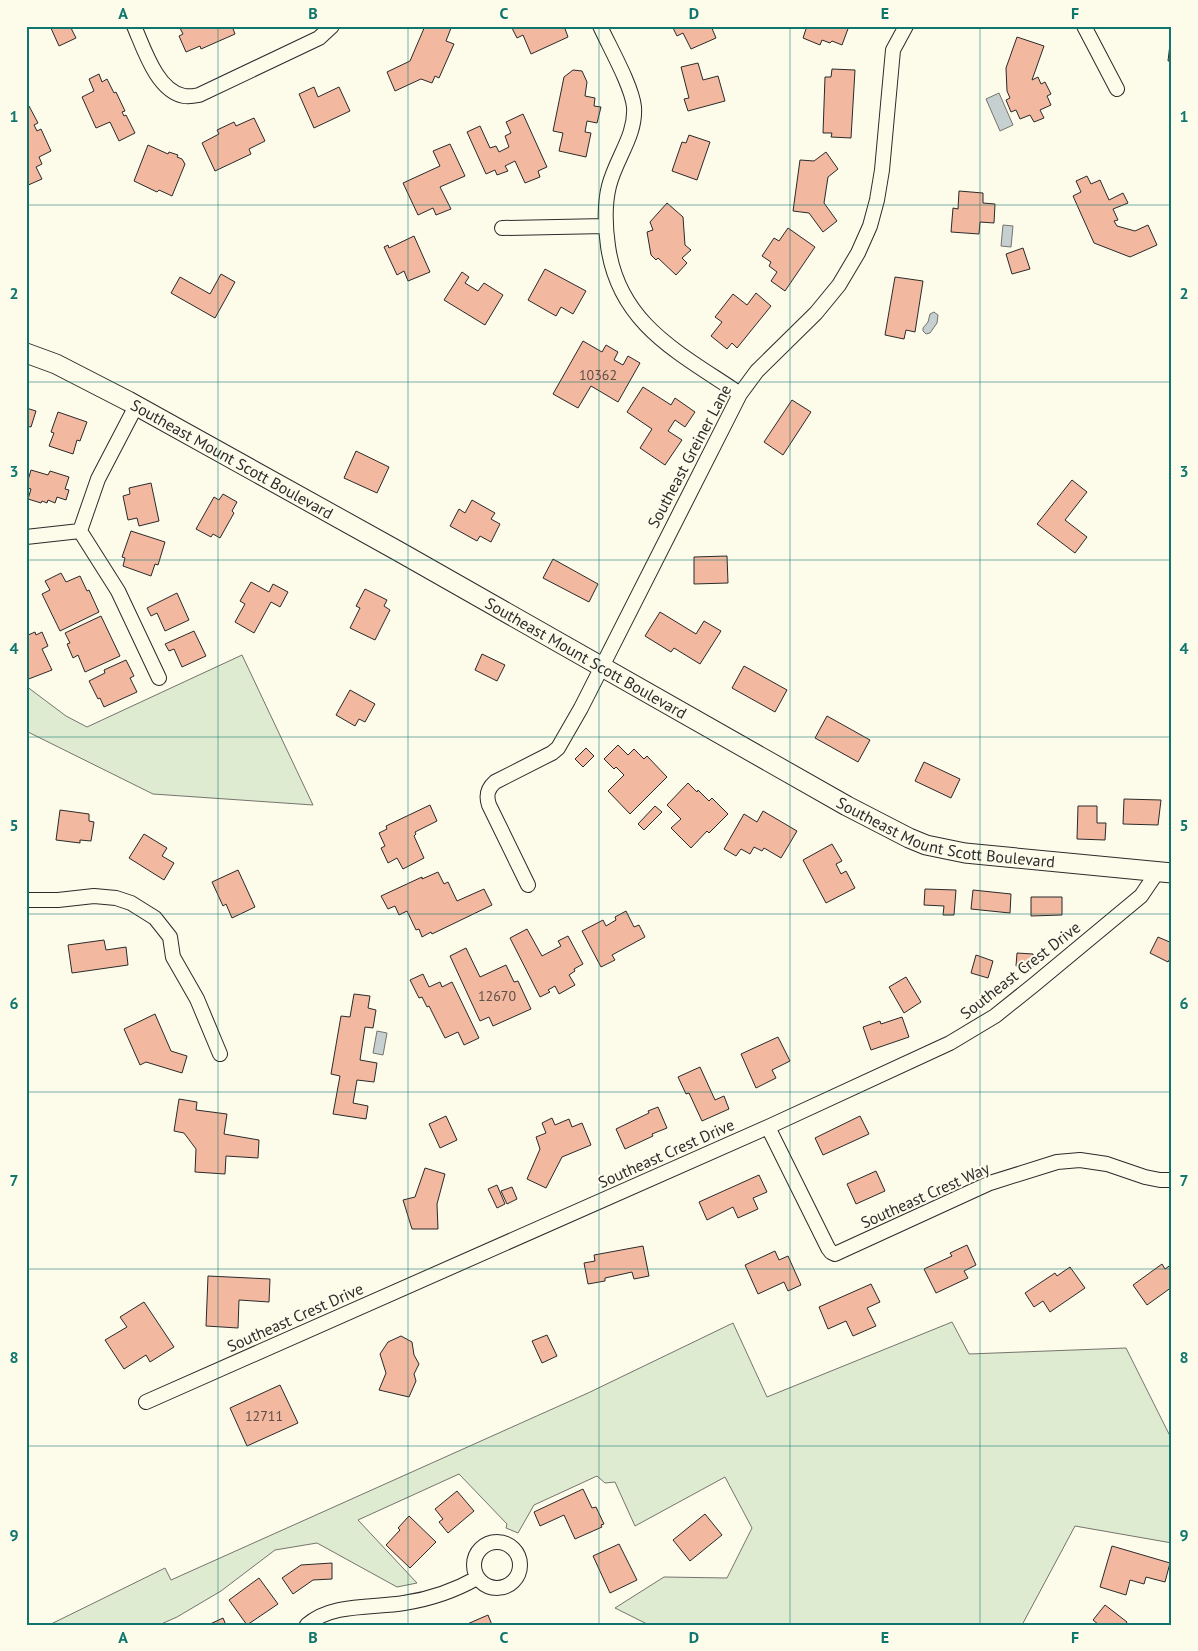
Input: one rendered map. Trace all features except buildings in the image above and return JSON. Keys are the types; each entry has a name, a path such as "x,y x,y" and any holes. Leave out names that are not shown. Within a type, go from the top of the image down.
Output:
{"main road":[{"name":"Southeast Mount Scott Boulevard","path":"26,353 56,364 136,406 887,828 926,845 964,853 1165,872"}],"street":[{"path":"134,26 155,72 174,94 186,97 199,95 320,38 332,26"},
{"path":"600,26 628,87 634,105 631,136 614,169 606,201 605,226 609,258 628,304 642,322 662,341 740,394"},
{"name":"Southeast Greiner Lane","path":"528,885 489,805 487,793 490,786 558,748 581,708 740,394 757,371 816,313 839,286 858,253 870,226 877,200 882,170 893,50 906,26"},
{"path":"1084,26 1118,89"},
{"path":"502,228 605,226"},
{"path":"80,531 98,479 136,406"},
{"path":"26,536 80,531"},
{"path":"80,531 118,591 159,678"},
{"name":"Southeast Crest Drive","path":"146,1402 768,1127 950,1043 994,1016 1035,984 1141,896 1165,872"},
{"path":"26,900 58,900 94,896 116,898 131,903 155,918 170,938 174,957 197,999 220,1054"},
{"name":"Southeast Crest Way","path":"768,1127 828,1248 834,1254 990,1183 1057,1162 1080,1160 1107,1164 1145,1177 1172,1180"},
{"path":"307,1625 313,1620 343,1608 403,1604 434,1598 457,1589 477,1578"}],"green space":[{"path":"242,655 313,805 153,794 26,731 26,686 66,716 87,727"},
{"path":"952,1322 969,1354 1126,1348 1172,1440 1172,1543 1075,1526 1022,1625 649,1625 615,1608 664,1577 727,1578 752,1528 725,1477 635,1526 615,1482 605,1483 597,1476 534,1505 518,1533 506,1528 507,1524 459,1474 358,1520 417,1583 397,1587 317,1543 275,1550 221,1591 177,1617 159,1625 49,1625 165,1568 171,1580 588,1393 733,1323 767,1397"}],"shaded area":[{"path":"999,93 1013,125 1000,131 986,99"},
{"path":"1003,225 1013,226 1011,247 1001,246"},
{"path":"934,312 938,315 937,323 930,333 926,334 923,328 928,322 930,314"},
{"path":"377,1031 387,1033 383,1055 373,1053"}]}
